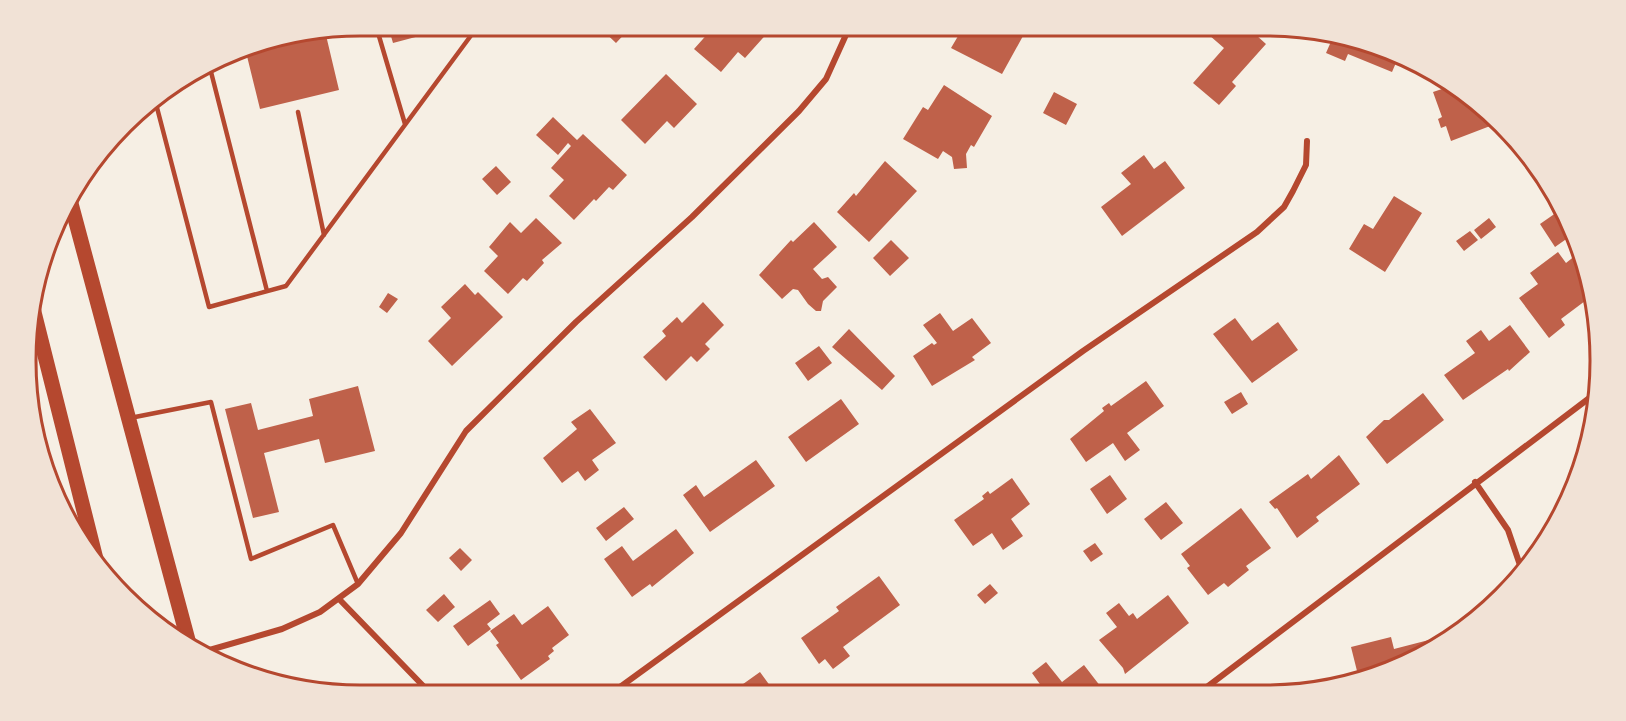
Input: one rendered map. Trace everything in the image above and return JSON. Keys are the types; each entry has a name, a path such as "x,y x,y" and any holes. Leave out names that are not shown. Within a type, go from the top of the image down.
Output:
{"main road":[{"path":"73,210 186,634"},
{"path":"38,328 91,541"}],"street":[{"path":"212,649 282,629 320,612 340,600 358,584 401,533 466,431 576,322 692,217 799,111 826,79 845,36"},
{"path":"623,685 1083,351 1257,232 1284,207 1293,191 1306,165 1307,141"},
{"path":"1209,685 1475,482 1587,399"},
{"path":"1475,482 1508,530 1519,562"},
{"path":"340,600 422,685"}],"lane":[{"path":"379,36 405,124"},
{"path":"157,108 209,307 286,286 471,36"},
{"path":"211,72 267,291"},
{"path":"298,111 324,235"},
{"path":"128,419 211,402 251,559 333,525 358,584"}],"building":[{"path":"391,36 419,36 393,43"},
{"path":"609,36 623,36 616,43"},
{"path":"706,36 765,36 745,58 738,52 721,72 694,49"},
{"path":"958,36 1023,36 1002,74 951,48"},
{"path":"1210,36 1257,36 1266,44 1232,82 1236,86 1219,105 1193,83 1224,48"},
{"path":"327,38 339,90 260,109 247,57 297,42"},
{"path":"1331,42 1370,53 1396,63 1392,72 1348,54 1345,61 1326,53"},
{"path":"666,74 697,104 674,128 667,121 645,144 621,120"},
{"path":"944,85 992,116 974,147 971,145 966,154 967,168 954,169 952,157 943,151 938,159 903,139 923,107 928,110"},
{"path":"1443,89 1490,126 1451,141 1446,126 1441,128 1438,119 1442,117 1433,92"},
{"path":"1054,92 1077,104 1066,125 1043,113"},
{"path":"553,117 577,140 583,134 627,175 613,190 609,187 596,201 594,199 574,220 549,196 564,180 551,168 571,146 568,143 558,155 536,135"},
{"path":"1144,155 1154,169 1165,161 1185,188 1122,236 1101,207 1131,184 1121,173"},
{"path":"885,161 917,191 869,242 837,212 854,193 856,196"},
{"path":"496,166 511,182 497,195 482,179"},
{"path":"1394,196 1422,213 1385,272 1349,249 1364,224 1373,229"},
{"path":"1555,213 1566,239 1555,247 1540,224"},
{"path":"536,218 562,243 542,260 544,263 527,281 523,278 508,294 484,271 498,256 489,247 510,222 521,233"},
{"path":"1489,218 1496,227 1481,239 1474,230"},
{"path":"814,222 837,247 813,269 822,279 828,277 837,287 823,301 821,311 816,311 808,304 798,290 793,289 782,299 759,275 791,240 793,242"},
{"path":"1470,231 1478,240 1464,251 1456,241"},
{"path":"891,240 909,258 890,276 873,258"},
{"path":"1558,252 1566,263 1573,257 1585,301 1561,319 1565,325 1549,338 1519,298 1538,284 1530,273"},
{"path":"465,284 475,295 478,292 503,317 452,366 428,341 451,318 441,307"},
{"path":"388,293 398,299 387,313 379,307"},
{"path":"703,302 724,325 705,344 710,349 697,362 691,356 666,381 643,357 666,336 662,331 677,317 682,323"},
{"path":"940,313 953,331 972,318 991,343 972,357 975,360 932,386 913,356 932,343 934,345 937,343 923,325"},
{"path":"1235,318 1252,341 1278,322 1298,350 1252,383 1213,334"},
{"path":"1510,325 1530,352 1509,371 1508,369 1463,400 1444,375 1475,353 1466,341 1481,330 1489,341"},
{"path":"849,329 895,376 882,390 832,347"},
{"path":"819,346 832,363 808,381 795,363"},
{"path":"1146,381 1164,406 1127,433 1140,450 1125,461 1113,443 1086,462 1070,439 1104,411 1102,408 1109,403 1111,406"},
{"path":"358,386 375,451 325,463 319,439 264,453 279,512 253,518 225,409 251,403 258,430 313,416 309,399"},
{"path":"1241,392 1248,404 1232,414 1224,402"},
{"path":"1423,393 1444,420 1387,464 1366,437 1384,420 1389,420"},
{"path":"841,399 859,424 806,462 788,437"},
{"path":"590,409 616,443 592,460 599,470 585,481 578,471 562,483 543,458 577,429 571,422"},
{"path":"1339,455 1360,484 1316,517 1319,521 1297,538 1277,508 1275,509 1269,502 1308,474 1311,479"},
{"path":"756,460 775,486 710,532 683,495 696,485 704,497"},
{"path":"1110,475 1127,499 1107,514 1090,489"},
{"path":"1012,478 1030,504 1011,519 1023,536 1003,550 992,533 973,546 954,520 984,499 982,496 988,491 990,494"},
{"path":"1166,502 1183,523 1161,540 1144,519"},
{"path":"624,507 634,519 606,541 596,528"},
{"path":"1241,508 1271,548 1246,566 1249,570 1228,587 1224,583 1208,595 1187,568 1190,566 1181,554"},
{"path":"676,529 694,553 652,587 650,584 632,597 604,559 622,546 633,561"},
{"path":"1095,543 1103,554 1091,562 1083,551"},
{"path":"460,548 472,560 461,571 449,558"},
{"path":"879,576 900,605 843,647 850,656 833,669 825,659 819,664 801,638 839,611 836,607"},
{"path":"990,584 998,593 985,604 977,595"},
{"path":"444,594 455,607 438,622 426,610"},
{"path":"1168,595 1189,623 1125,674 1123,668 1099,640 1117,627 1106,613 1119,603 1129,616 1133,613 1137,619"},
{"path":"490,600 500,614 487,624 491,629 468,646 453,626"},
{"path":"548,606 569,635 552,648 554,651 548,656 550,659 521,680 496,645 499,643 490,631 514,614 522,625"},
{"path":"1391,637 1394,649 1432,639 1409,652 1357,672 1351,647"},
{"path":"1046,662 1062,682 1084,665 1099,685 1041,685 1032,673"},
{"path":"760,672 769,685 742,685"}]}
